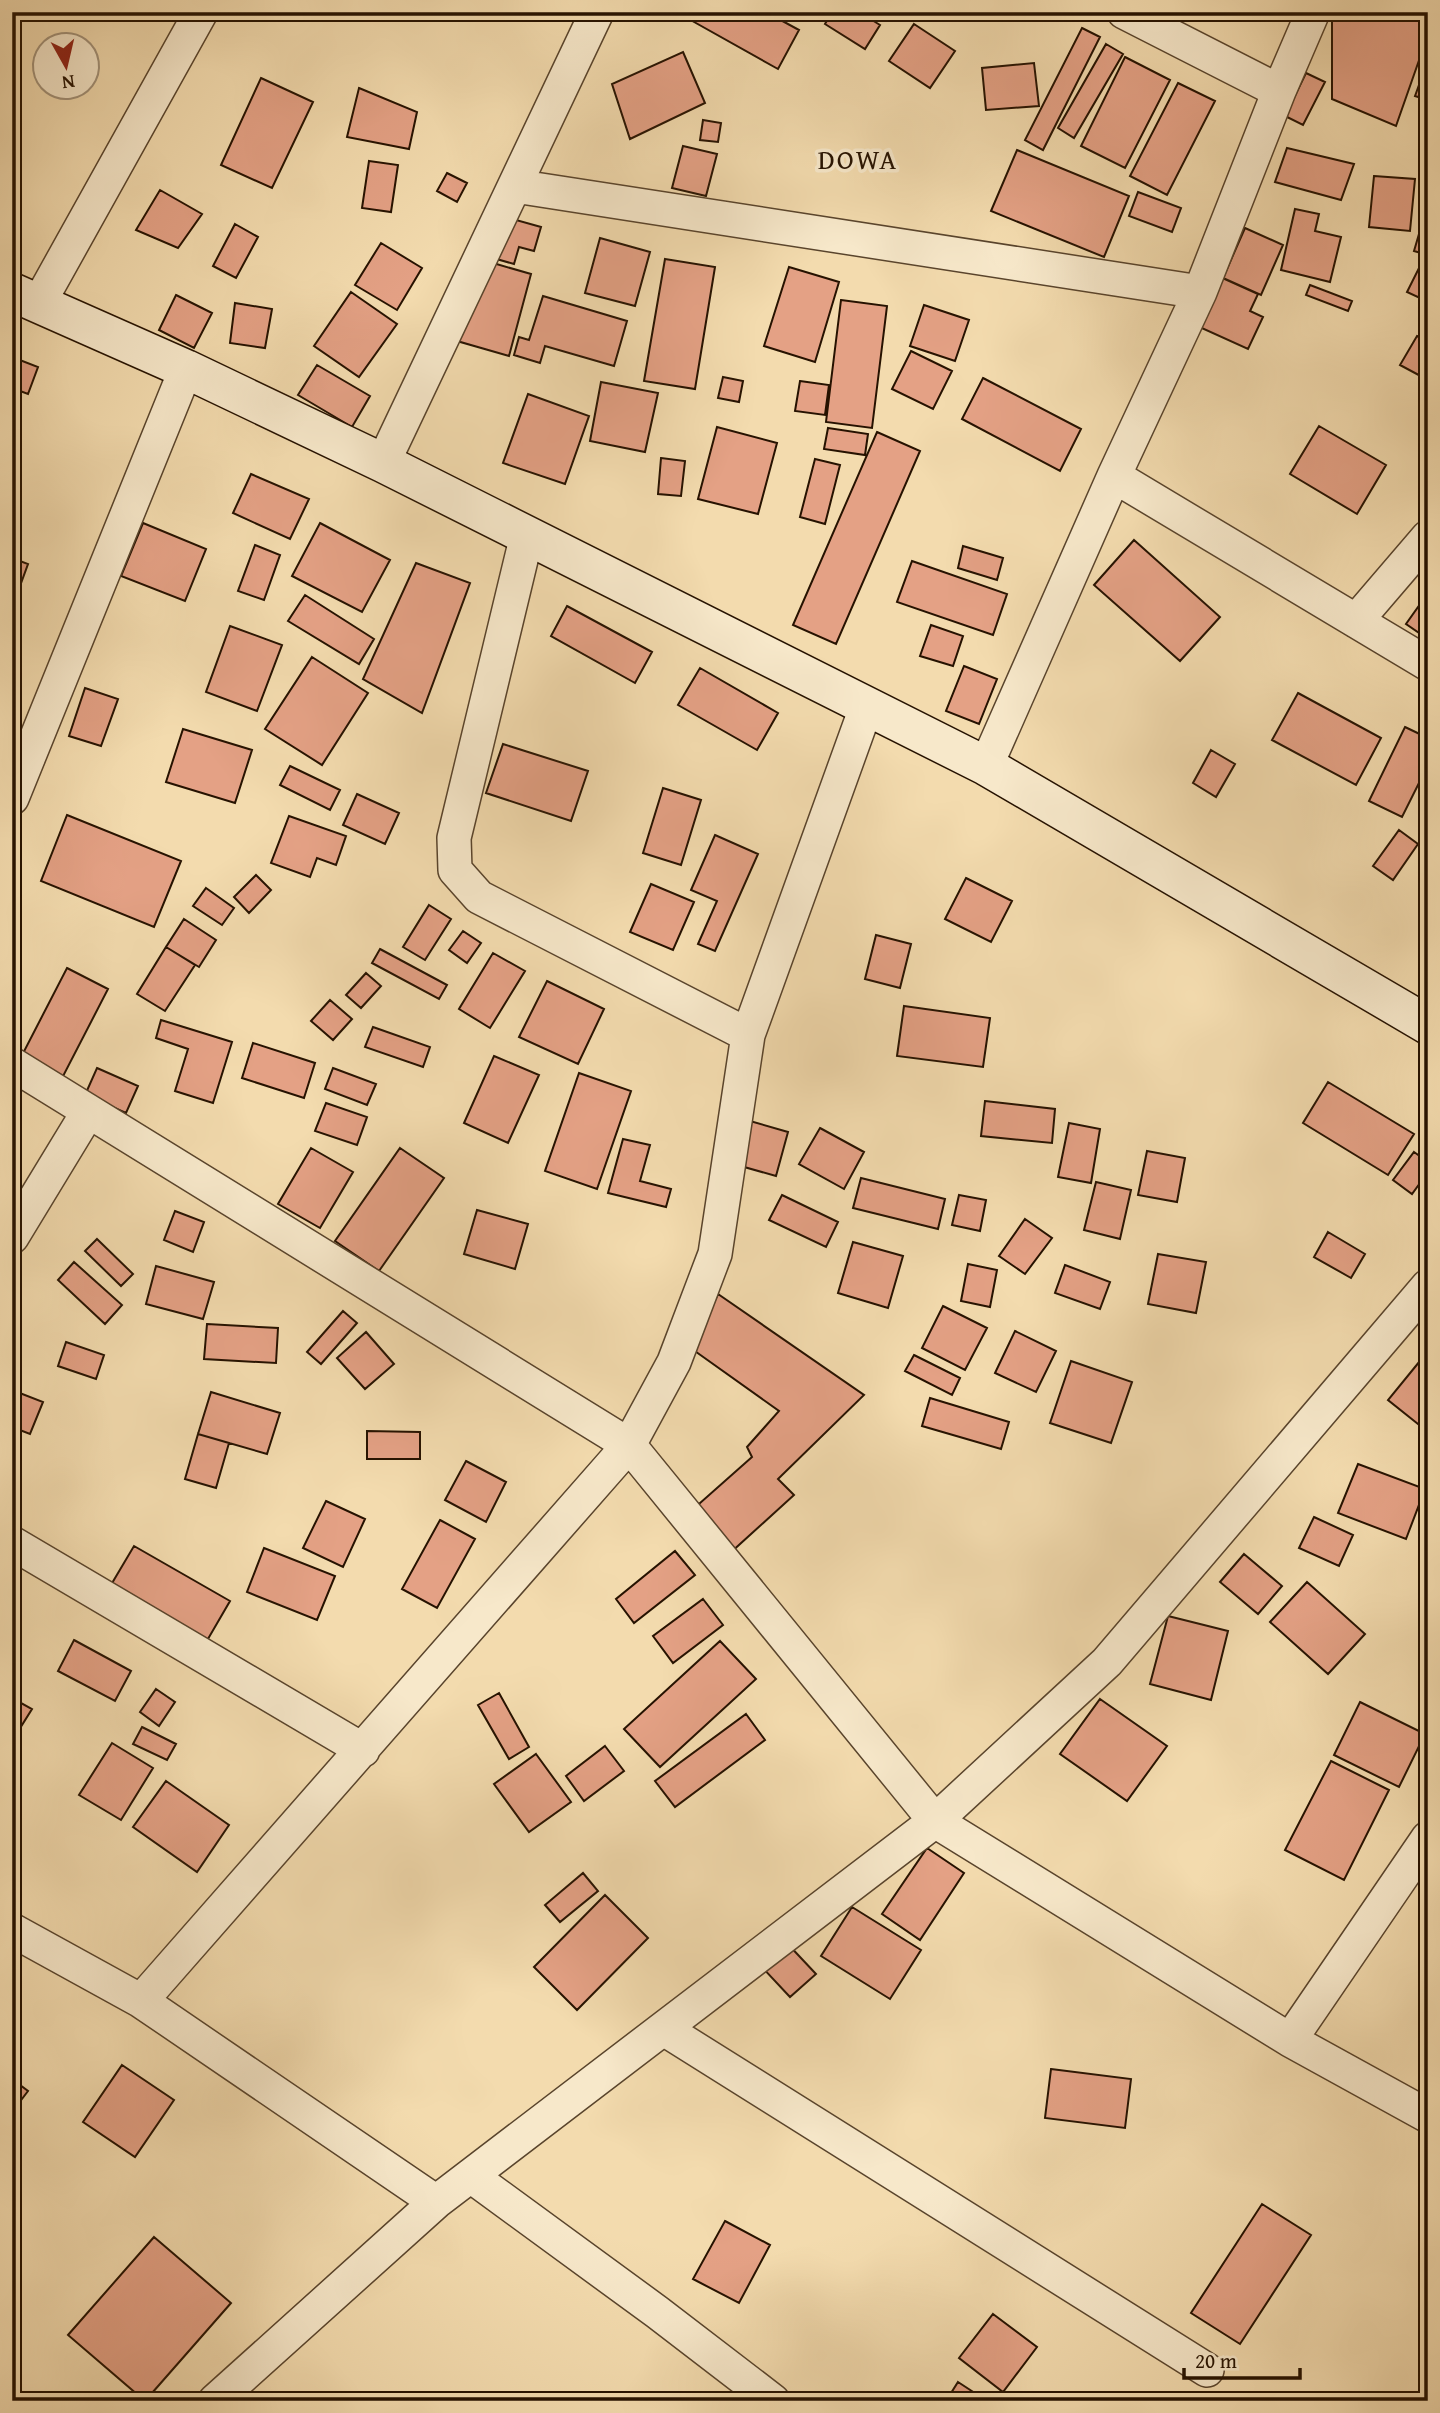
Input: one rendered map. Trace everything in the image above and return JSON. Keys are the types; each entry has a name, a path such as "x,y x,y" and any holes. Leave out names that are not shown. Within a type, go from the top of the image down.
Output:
{"main road":[{"path":"26,297 186,369 383,463 986,766 1428,1025"}],"street":[{"path":"26,297 201,12"},
{"path":"383,463 597,12"},
{"path":"1125,12 1279,91"},
{"path":"986,766 1114,476 1200,292 1313,12"},
{"path":"515,186 1200,292"},
{"path":"12,798 186,369"},
{"path":"1114,476 1428,664"},
{"path":"527,536 454,838 455,870 479,897 748,1035"},
{"path":"1356,621 1428,537"},
{"path":"141,2001 629,1445 674,1362 715,1254 748,1035 867,705"},
{"path":"12,1064 629,1445 935,1821 1290,2039 1428,2116"},
{"path":"12,1237 89,1112"},
{"path":"215,2401 436,2202 935,1821 1107,1662 1428,1286"},
{"path":"12,1542 363,1750"},
{"path":"1290,2039 1428,1838"},
{"path":"12,1930 141,2001 436,2202"},
{"path":"664,2029 1207,2370"},
{"path":"471,2176 773,2401"}],"building":[{"path":"664,12 682,12 677,20"},
{"path":"691,12 766,12 799,30 778,69 687,18"},
{"path":"832,12 859,12 880,25 865,49 825,24"},
{"path":"1341,12 1428,12 1428,47 1423,49 1396,126 1332,99 1332,17"},
{"path":"914,24 955,51 930,88 889,61"},
{"path":"1082,28 1100,37 1043,150 1025,140"},
{"path":"1106,44 1123,54 1074,138 1058,128"},
{"path":"683,52 705,103 630,139 612,84"},
{"path":"1125,57 1170,80 1125,168 1081,146"},
{"path":"1428,60 1428,100 1415,96"},
{"path":"1034,63 1039,106 986,110 982,68"},
{"path":"1306,73 1325,82 1303,125 1285,116"},
{"path":"261,78 313,102 272,188 221,165"},
{"path":"1178,83 1215,101 1167,195 1130,176"},
{"path":"359,88 417,112 409,149 347,137"},
{"path":"703,120 721,123 718,142 700,140"},
{"path":"683,146 717,154 706,196 672,188"},
{"path":"1287,148 1354,164 1341,200 1275,182"},
{"path":"1017,150 1129,196 1104,257 991,211"},
{"path":"369,161 398,165 391,212 362,208"},
{"path":"447,173 467,183 457,202 437,191"},
{"path":"1374,176 1415,179 1410,231 1369,227"},
{"path":"160,190 202,214 178,248 136,230"},
{"path":"1138,192 1181,208 1172,232 1129,216"},
{"path":"1295,209 1319,214 1315,231 1341,237 1330,282 1281,270"},
{"path":"505,217 541,227 534,251 519,247 514,264 493,258"},
{"path":"235,224 258,237 236,278 213,266"},
{"path":"1421,227 1428,228 1428,255 1414,251"},
{"path":"1245,228 1283,245 1261,295 1223,278"},
{"path":"600,238 650,252 635,306 585,293"},
{"path":"381,243 422,268 397,310 355,285"},
{"path":"665,259 715,267 695,389 644,381"},
{"path":"493,263 531,274 509,356 457,341"},
{"path":"1421,264 1428,267 1428,287 1422,299 1407,292"},
{"path":"789,267 839,282 815,362 764,346"},
{"path":"1207,271 1258,294 1250,311 1263,317 1248,349 1184,320"},
{"path":"1310,285 1352,301 1348,311 1306,295"},
{"path":"351,292 397,324 359,377 314,346"},
{"path":"176,295 212,313 194,348 159,330"},
{"path":"543,296 627,321 614,366 545,346 540,363 514,355 519,337 529,340"},
{"path":"841,300 887,306 872,428 826,422"},
{"path":"235,303 272,309 265,348 230,343"},
{"path":"924,305 969,320 955,361 910,346"},
{"path":"1417,336 1428,342 1428,380 1400,365"},
{"path":"911,351 952,371 933,409 892,389"},
{"path":"12,357 38,367 28,394 12,388"},
{"path":"317,365 370,396 352,427 298,395"},
{"path":"723,377 743,381 739,402 718,398"},
{"path":"983,378 1081,429 1060,471 962,419"},
{"path":"800,381 829,385 825,415 795,411"},
{"path":"601,382 658,393 645,452 590,441"},
{"path":"528,394 589,416 565,484 503,463"},
{"path":"1319,426 1386,465 1357,514 1290,474"},
{"path":"717,427 777,443 758,514 698,499"},
{"path":"828,428 868,434 865,455 824,449"},
{"path":"877,432 920,451 836,644 793,625"},
{"path":"661,458 685,461 681,496 658,494"},
{"path":"815,459 840,465 825,524 800,517"},
{"path":"251,474 309,499 290,539 233,513"},
{"path":"143,523 206,549 185,601 121,576"},
{"path":"320,523 390,560 362,612 292,576"},
{"path":"1134,540 1220,617 1180,661 1094,585"},
{"path":"255,545 280,555 264,600 238,591"},
{"path":"963,546 1003,558 997,580 958,568"},
{"path":"12,558 28,564 12,608"},
{"path":"912,561 1007,594 993,635 897,602"},
{"path":"416,563 470,583 422,713 363,679"},
{"path":"1428,593 1428,639 1406,624"},
{"path":"305,595 374,639 359,664 288,621"},
{"path":"567,606 652,652 635,683 551,636"},
{"path":"931,625 963,636 953,666 920,656"},
{"path":"230,626 282,645 257,711 206,692"},
{"path":"312,657 368,693 322,765 265,729"},
{"path":"964,666 997,679 979,724 946,711"},
{"path":"700,668 778,713 757,750 678,705"},
{"path":"85,688 118,699 101,746 69,736"},
{"path":"1298,693 1381,738 1356,785 1272,740"},
{"path":"1405,727 1428,738 1428,765 1402,817 1369,801"},
{"path":"183,729 252,750 235,803 166,782"},
{"path":"503,744 588,771 571,821 486,793"},
{"path":"1211,750 1235,764 1216,797 1193,783"},
{"path":"290,766 340,790 330,810 280,785"},
{"path":"663,788 701,800 681,865 643,853"},
{"path":"357,794 399,813 385,844 343,825"},
{"path":"67,815 181,861 154,927 41,881"},
{"path":"289,816 346,836 336,865 317,858 310,877 271,863"},
{"path":"1399,830 1418,844 1393,880 1373,866"},
{"path":"715,835 758,854 715,951 698,944 717,901 691,890"},
{"path":"256,875 271,890 249,913 234,897"},
{"path":"966,878 1012,901 991,942 945,919"},
{"path":"651,884 694,902 673,950 630,932"},
{"path":"206,888 234,908 222,925 193,906"},
{"path":"429,905 451,919 425,960 403,947"},
{"path":"184,919 216,940 199,967 166,947"},
{"path":"463,931 481,943 467,963 449,950"},
{"path":"876,935 911,944 900,988 865,979"},
{"path":"166,947 195,965 165,1011 137,994"},
{"path":"380,949 447,985 439,999 372,963"},
{"path":"493,953 525,971 490,1028 459,1009"},
{"path":"67,968 108,989 59,1084 18,1063"},
{"path":"366,973 381,986 361,1008 346,995"},
{"path":"547,981 604,1009 578,1064 519,1037"},
{"path":"330,1000 352,1019 333,1040 311,1021"},
{"path":"904,1006 990,1018 983,1067 897,1056"},
{"path":"161,1020 232,1042 213,1103 175,1091 188,1049 156,1038"},
{"path":"373,1027 430,1047 423,1067 365,1047"},
{"path":"253,1043 315,1063 304,1098 242,1078"},
{"path":"494,1056 539,1075 508,1143 464,1123"},
{"path":"97,1068 138,1086 126,1113 85,1095"},
{"path":"333,1068 376,1084 367,1105 325,1089"},
{"path":"579,1073 631,1091 597,1189 545,1171"},
{"path":"1328,1082 1414,1134 1388,1175 1303,1123"},
{"path":"985,1101 1055,1109 1052,1143 981,1136"},
{"path":"326,1103 367,1117 357,1145 315,1131"},
{"path":"743,1119 788,1132 776,1176 730,1163"},
{"path":"1069,1123 1100,1129 1091,1183 1058,1177"},
{"path":"820,1128 864,1152 844,1189 799,1164"},
{"path":"623,1139 650,1145 640,1181 671,1189 666,1207 608,1193"},
{"path":"311,1148 353,1172 320,1228 278,1204"},
{"path":"400,1148 444,1178 379,1271 335,1241"},
{"path":"1147,1151 1185,1158 1177,1202 1138,1195"},
{"path":"1414,1152 1428,1162 1428,1172 1412,1194 1393,1180"},
{"path":"861,1178 945,1199 938,1229 853,1208"},
{"path":"1096,1182 1131,1190 1120,1239 1084,1230"},
{"path":"782,1195 838,1222 826,1247 769,1220"},
{"path":"959,1195 986,1200 980,1231 952,1225"},
{"path":"477,1210 528,1224 515,1269 464,1254"},
{"path":"175,1211 204,1222 193,1252 164,1240"},
{"path":"1025,1219 1052,1238 1025,1274 999,1256"},
{"path":"1328,1232 1365,1254 1351,1278 1314,1257"},
{"path":"97,1239 133,1274 121,1286 85,1251"},
{"path":"853,1242 903,1256 888,1308 838,1293"},
{"path":"1158,1254 1206,1262 1196,1313 1148,1304"},
{"path":"74,1262 122,1305 105,1324 58,1280"},
{"path":"968,1264 997,1270 990,1307 961,1301"},
{"path":"1065,1265 1110,1282 1100,1309 1055,1293"},
{"path":"156,1266 214,1282 203,1319 146,1304"},
{"path":"718,1294 864,1395 778,1479 794,1495 729,1554 691,1511 752,1457 747,1447 779,1411 692,1349"},
{"path":"943,1306 987,1328 965,1370 922,1348"},
{"path":"343,1311 357,1323 321,1364 307,1352"},
{"path":"207,1324 278,1328 276,1363 204,1359"},
{"path":"1015,1331 1056,1351 1036,1392 995,1373"},
{"path":"366,1332 394,1364 365,1389 337,1358"},
{"path":"66,1342 104,1355 96,1379 58,1366"},
{"path":"914,1355 960,1378 952,1395 905,1371"},
{"path":"1424,1356 1428,1359 1428,1432 1388,1400"},
{"path":"1071,1361 1132,1382 1111,1443 1050,1423"},
{"path":"12,1390 43,1402 30,1434 12,1427"},
{"path":"211,1392 280,1413 267,1454 198,1434"},
{"path":"930,1398 1009,1422 1001,1449 922,1426"},
{"path":"367,1431 420,1432 420,1459 367,1459"},
{"path":"198,1434 229,1443 216,1488 185,1479"},
{"path":"466,1461 506,1482 486,1522 445,1500"},
{"path":"1358,1464 1425,1489 1406,1539 1338,1513"},
{"path":"326,1501 365,1519 343,1567 303,1548"},
{"path":"1314,1517 1353,1535 1339,1566 1299,1548"},
{"path":"440,1520 475,1539 437,1608 402,1589"},
{"path":"134,1546 230,1601 201,1651 105,1595"},
{"path":"264,1548 335,1576 317,1620 247,1592"},
{"path":"675,1551 695,1575 634,1623 616,1599"},
{"path":"1244,1554 1282,1586 1258,1614 1220,1582"},
{"path":"1307,1582 1365,1634 1328,1674 1270,1622"},
{"path":"703,1599 723,1625 673,1663 653,1636"},
{"path":"1168,1616 1228,1631 1211,1700 1150,1684"},
{"path":"74,1640 131,1671 115,1701 58,1671"},
{"path":"720,1641 756,1679 660,1767 624,1729"},
{"path":"156,1689 175,1702 159,1726 140,1712"},
{"path":"499,1693 529,1747 509,1759 478,1705"},
{"path":"12,1698 32,1709 12,1741"},
{"path":"1100,1699 1167,1746 1127,1801 1060,1754"},
{"path":"1360,1702 1425,1734 1399,1787 1334,1755"},
{"path":"746,1714 765,1740 675,1807 655,1781"},
{"path":"142,1727 176,1744 167,1760 133,1744"},
{"path":"112,1743 153,1768 121,1820 79,1795"},
{"path":"605,1746 624,1771 584,1801 566,1776"},
{"path":"536,1754 571,1802 529,1832 494,1784"},
{"path":"1331,1761 1389,1790 1344,1880 1285,1850"},
{"path":"166,1781 229,1825 197,1872 133,1827"},
{"path":"927,1848 964,1873 920,1940 882,1914"},
{"path":"583,1873 598,1891 560,1922 545,1905"},
{"path":"1428,1881 1428,1900 1420,1896"},
{"path":"605,1895 648,1938 577,2010 534,1967"},
{"path":"852,1907 921,1950 890,1999 821,1956"},
{"path":"785,1941 816,1974 790,1997 760,1965"},
{"path":"122,2065 174,2100 135,2157 83,2122"},
{"path":"1051,2069 1131,2079 1125,2128 1045,2118"},
{"path":"12,2079 28,2091 12,2112"},
{"path":"1262,2204 1311,2235 1240,2344 1191,2313"},
{"path":"725,2221 770,2245 739,2303 693,2279"},
{"path":"154,2237 231,2303 145,2401 68,2335"},
{"path":"993,2314 1037,2347 1003,2392 959,2358"},
{"path":"958,2382 987,2401 946,2401"}],"district":[{"name":"DOWA","path":"858,159"}]}
